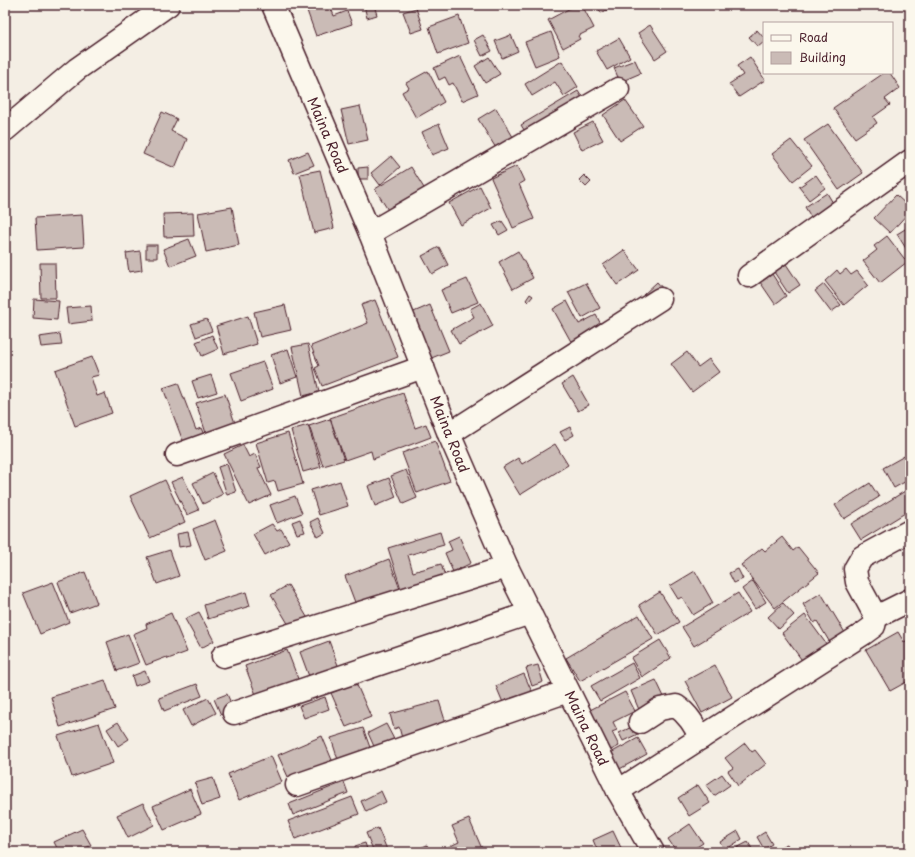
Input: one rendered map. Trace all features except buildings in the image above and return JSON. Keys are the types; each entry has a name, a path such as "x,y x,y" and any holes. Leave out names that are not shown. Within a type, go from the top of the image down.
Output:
{"street":[{"path":"5,130 77,69 168,5"},
{"name":"Maina Road","path":"273,5 370,233 449,434 507,567 618,791 653,852"},
{"path":"370,233 618,89"},
{"path":"749,276 910,161"},
{"path":"449,434 660,299"},
{"path":"177,455 423,367"},
{"path":"618,791 864,634 874,626 876,617 857,582 855,569 862,557 910,531"},
{"path":"223,656 507,567"},
{"path":"876,617 910,600"},
{"path":"234,713 530,613"},
{"path":"298,786 568,691"},
{"path":"640,722 660,708 676,706 684,711 692,721 701,738"}]}
